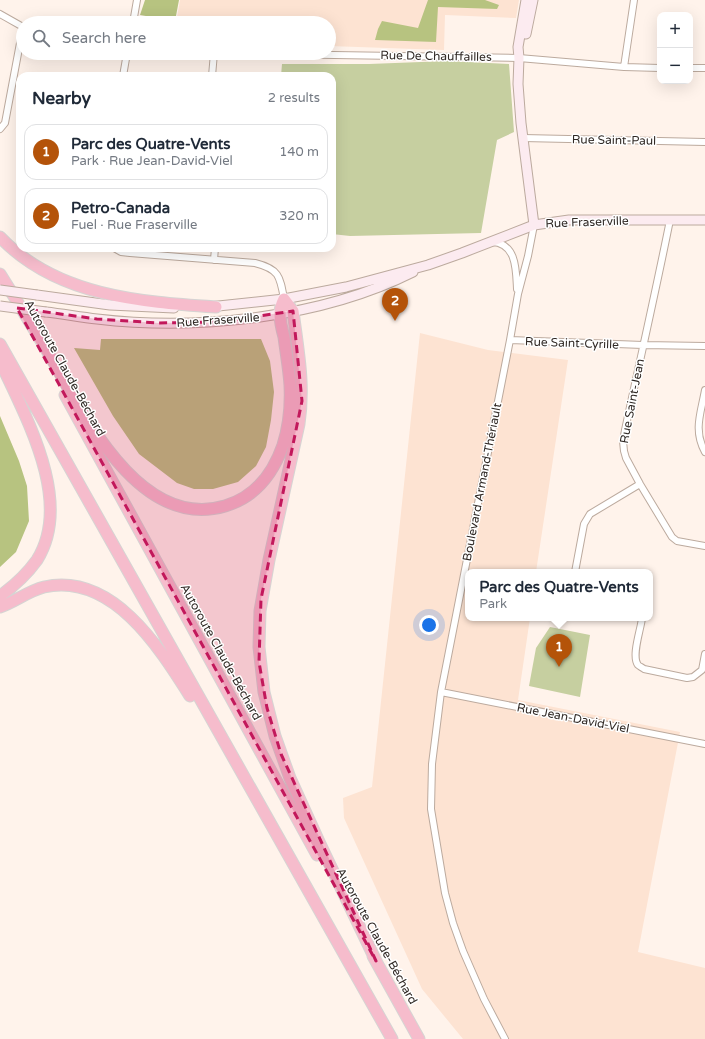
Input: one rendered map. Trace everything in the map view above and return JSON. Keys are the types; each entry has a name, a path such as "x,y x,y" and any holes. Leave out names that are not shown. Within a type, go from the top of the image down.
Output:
{"highway":[{"path":"0,237 14,251 33,265 50,275 73,284 110,295 132,299 216,307"},
{"path":"0,274 83,411 116,459 133,477 151,492 167,501 187,508 207,509 219,507 239,500 254,491 276,462 283,445 288,425 290,400 287,361 280,314 284,299"},
{"name":"Autoroute Claude-Béchard","path":"0,278 419,1039"},
{"path":"284,299 292,311 301,365 302,401 296,437 261,599 259,633 261,675 271,724 290,778 376,960"},
{"path":"0,344 392,1039"},
{"path":"0,361 23,412 40,456 47,480 50,512 48,532 37,559 24,575 0,596"},
{"path":"0,608 37,590 65,585 94,592 125,612 150,638 180,680 298,873"}],"main road":[{"name":"Boulevard Armand-Thériault","path":"526,0 518,47 518,84 534,224"},
{"name":"Boulevard Armand-Thériault","path":"519,58 523,48 533,0"},
{"name":"Rue Fraserville","path":"0,290 133,307 216,307 284,299 346,287 428,265 534,224 569,220 705,220"},
{"name":"Rue Fraserville","path":"0,306 97,319 159,323 219,322 280,314 340,300 379,287 428,265"}],"street":[{"path":"134,16 137,0"},
{"path":"624,67 634,0"},
{"path":"0,14 16,23"},
{"name":"Rue De Chauffailles","path":"336,55 519,58 624,67 657,68"},
{"path":"0,129 5,123 17,60"},
{"path":"125,72 126,60"},
{"path":"212,72 213,60"},
{"path":"693,68 705,68"},
{"name":"Rue Saint-Paul","path":"523,138 705,142"},
{"name":"Rue Saint-Jean","path":"670,220 623,441 626,458 672,537 677,541 705,546"},
{"name":"Boulevard Armand-Thériault","path":"465,569 518,294 528,256 534,224"},
{"path":"489,242 498,242 511,252 516,264 518,294"},
{"path":"121,252 255,263 271,268 278,276 284,299"},
{"path":"214,260 215,252"},
{"name":"Rue Saint-Cyrille","path":"510,340 705,346"},
{"path":"705,390 698,432 705,452"},
{"path":"576,569 584,524 590,514 640,484"},
{"name":"Boulevard Armand-Thériault","path":"465,570 441,692 432,764 431,809 445,893 463,951 484,999 505,1039"},
{"path":"641,621 635,652 638,665 644,669 687,678 693,677 702,670 705,654"},
{"name":"Rue Jean-David-Viel","path":"441,692 705,744"}],"highlighted area":[{"path":"17,308 97,319 159,323 219,322 293,311 302,401 261,599 259,662 267,708 281,754 376,961 89,438"}],"shaded area":[{"path":"180,0 519,0 516,18 445,15 444,50 336,46 336,16 177,16"},
{"path":"420,333 488,350 568,360 536,569 465,569 465,621 530,621 518,700 680,732 638,952 705,968 705,1039 463,1039 422,989 344,818 343,798 372,787"}],"green space":[{"path":"145,0 179,0 176,16 140,15"},
{"path":"428,0 485,0 499,5 497,9 438,7 436,42 375,40 382,21 418,28"},
{"path":"447,61 509,64 514,132 497,140 481,233 350,236 336,234 336,72 281,72 282,64 369,64"},
{"path":"101,339 261,339 270,361 274,392 266,447 256,466 238,482 213,489 194,489 177,483 139,454 113,416 74,348 100,350"},
{"path":"0,416 19,461 27,486 29,521 16,552 0,567"},
{"path":"550,627 590,635 580,697 529,686 536,648"}],"place":[{"name":"Petro-Canada","path":"395,321"},
{"name":"Parc des Quatre-Vents","path":"559,667"}]}
